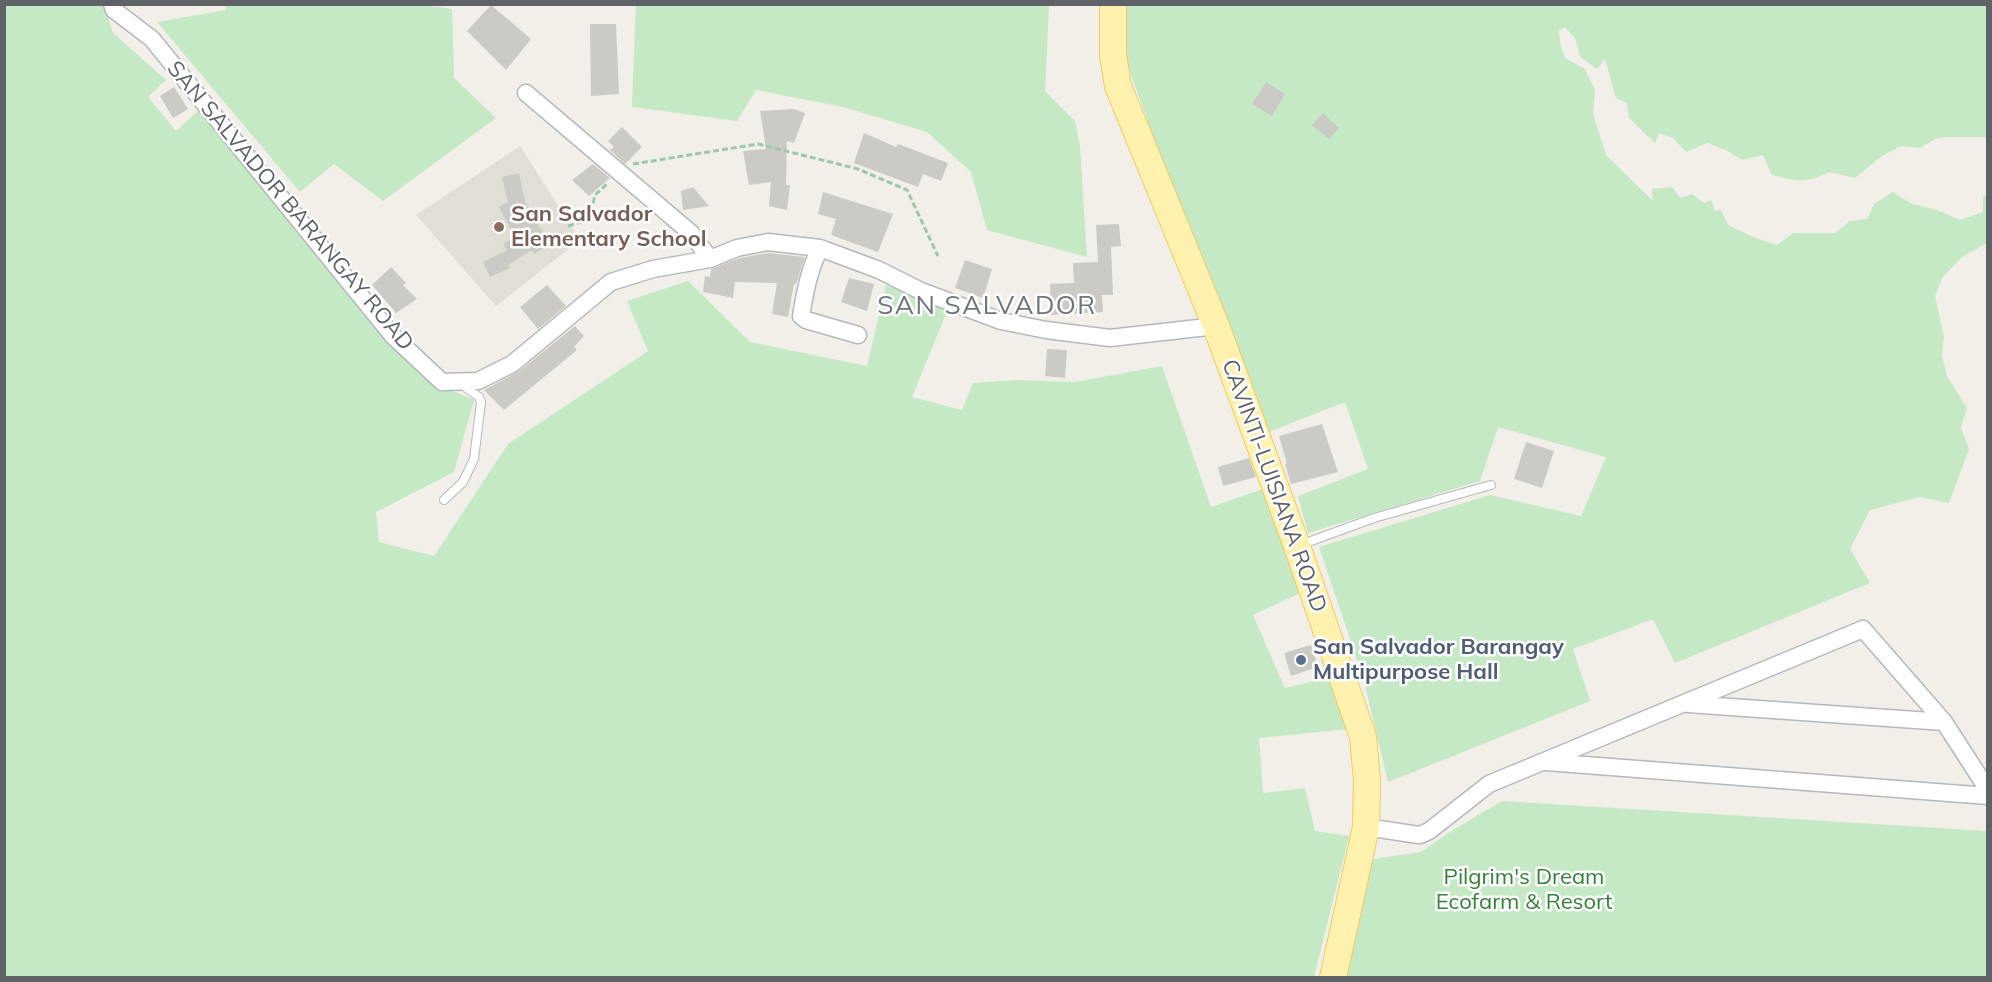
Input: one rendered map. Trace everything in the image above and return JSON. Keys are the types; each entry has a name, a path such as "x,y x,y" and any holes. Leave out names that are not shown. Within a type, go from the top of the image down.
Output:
{"main road":[{"name":"CAVINTI-LUISIANA ROAD","path":"1113,4 1113,55 1118,86 1216,326 1297,546 1363,737 1367,780 1366,827 1332,978"}],"street":[{"name":"SAN SALVADOR BARANGAY ROAD","path":"112,4 114,10 152,39 393,336 442,382 459,382"},
{"path":"526,93 691,233 710,258"},
{"path":"459,382 478,381 512,364 611,282 653,269 710,258 737,248 768,242 820,248 879,270 921,291 1001,321 1046,330 1110,338 1216,326"},
{"path":"820,248 805,291 801,316 806,320 858,335"},
{"path":"1366,827 1420,835 1429,831 1489,784 1863,629 1944,722 1988,790"},
{"path":"1684,704 1944,722"},
{"path":"1542,762 1988,796"}],"lane":[{"path":"444,500 463,482 474,459 481,408 479,397 459,382"},
{"path":"1297,546 1374,518 1491,485"}],"path":[{"path":"568,226 581,222 595,195 617,170 758,144 858,169 907,190 938,256"}],"shaded area":[{"name":"San Salvador Elementary School","path":"520,146 580,240 496,306 416,215"}],"green space":[{"path":"226,4 415,4 452,9 454,78 496,118 383,201 334,164 300,192 157,22 226,10"},
{"path":"5,5 104,5 113,33 166,80 148,97 176,131 200,109 427,380 474,400 454,472 376,512 379,542 434,556 508,444 648,351 627,301 688,281 750,342 867,366 886,285 948,309 912,397 962,410 973,383 1015,380 1075,382 1162,366 1211,507 1263,489 1300,593 1253,615 1285,688 1336,676 1348,729 1259,738 1263,793 1305,788 1315,831 1349,836 1314,977 5,978"},
{"path":"636,5 1049,5 1045,91 1075,121 1080,146 1087,257 987,230 971,172 927,132 843,107 756,90 737,121 632,107"},
{"path":"1127,5 1987,5 1987,137 1946,137 1935,139 1920,148 1901,146 1882,156 1855,178 1829,172 1807,180 1788,179 1772,175 1763,155 1742,160 1726,150 1707,143 1686,152 1673,138 1659,133 1655,143 1629,118 1627,103 1616,98 1605,59 1597,69 1580,57 1575,38 1565,27 1559,30 1565,58 1585,69 1595,90 1593,114 1606,155 1653,201 1652,189 1672,187 1680,198 1692,194 1704,203 1711,200 1715,211 1721,210 1728,225 1777,245 1793,233 1835,233 1850,221 1867,219 1874,204 1893,192 1912,204 1937,210 1960,220 1983,212 1983,196 1987,195 1987,243 1962,257 1942,278 1935,296 1944,337 1942,356 1947,376 1967,408 1961,427 1969,449 1949,503 1919,497 1870,510 1850,549 1870,583 1675,663 1653,619 1573,649 1590,701 1388,782 1363,677 1319,547 1490,495 1581,516 1606,457 1498,427 1480,481 1308,533 1298,496 1368,469 1345,402 1269,432 1157,148 1125,57"},
{"name":"Pilgrim's Dream Ecofarm & Resort","path":"1502,801 1987,831 1987,977 1337,978 1367,860 1421,852"}],"building":[{"path":"491,5 531,39 506,70 467,31"},
{"path":"590,24 616,24 619,94 591,96"},
{"path":"1266,82 1285,94 1272,116 1252,104"},
{"path":"174,87 188,109 173,118 160,96"},
{"path":"794,109 805,113 794,143 787,141 786,185 790,185 787,210 769,206 771,182 749,185 743,151 766,149 760,111"},
{"path":"1323,113 1339,128 1329,139 1312,125"},
{"path":"622,127 642,147 625,164 610,150 614,147 608,141"},
{"path":"864,133 896,147 898,144 948,163 941,181 923,174 918,187 854,163"},
{"path":"593,164 610,178 589,196 572,180"},
{"path":"519,173 525,202 550,244 534,254 532,250 508,265 510,268 490,277 483,262 507,250 503,244 515,237 499,207 508,202 502,177"},
{"path":"693,187 709,206 683,210 681,191"},
{"path":"823,192 893,214 878,252 831,235 836,219 818,214"},
{"path":"1119,224 1121,246 1111,247 1113,295 1102,295 1103,312 1051,315 1050,284 1074,283 1073,263 1098,262 1096,225"},
{"path":"768,253 805,257 796,284 794,284 788,317 772,314 777,283 735,282 733,298 703,292 705,276 710,277 711,269 740,258"},
{"path":"965,260 992,269 983,298 955,288"},
{"path":"391,267 406,283 403,285 417,299 396,313 372,285"},
{"path":"849,278 874,284 867,311 841,302"},
{"path":"547,285 566,306 538,329 520,307"},
{"path":"575,326 584,336 574,347 577,350 504,410 484,390 518,372"},
{"path":"1047,349 1067,350 1065,378 1045,376"},
{"path":"1322,424 1338,472 1291,484 1279,436"},
{"path":"1526,442 1554,451 1542,488 1514,479"},
{"path":"1249,458 1256,477 1223,486 1218,467"},
{"name":"San Salvador Barangay Multipurpose Hall","path":"1311,645 1318,667 1291,676 1284,653"}],"place":[{"name":"San Salvador Elementary School","path":"499,227"},
{"name":"San Salvador Barangay Multipurpose Hall","path":"1301,660"}],"district":[{"name":"SAN SALVADOR","path":"987,306"}]}
